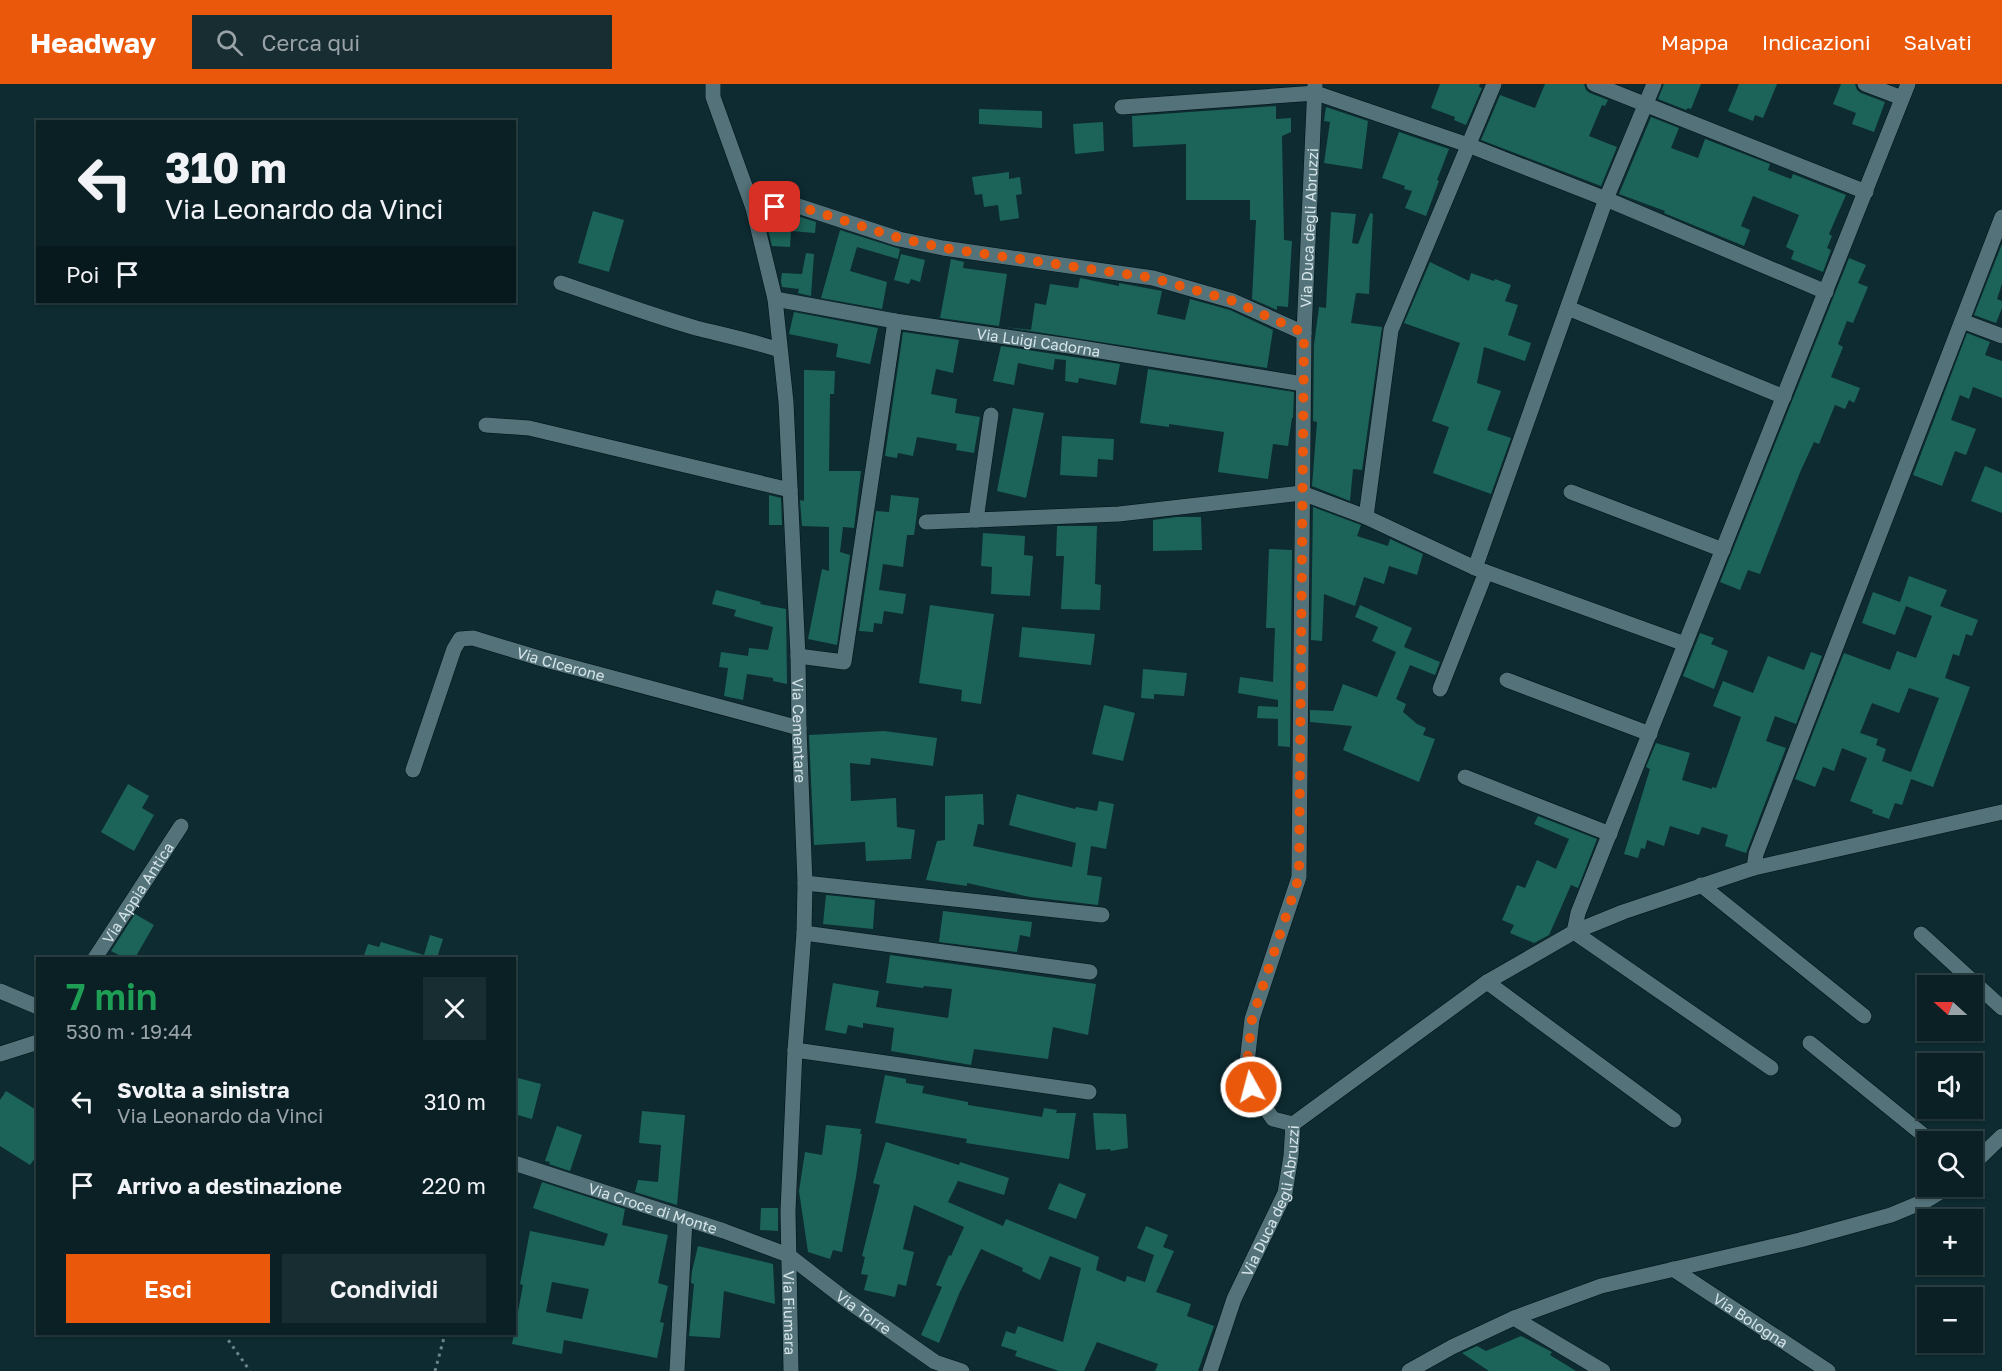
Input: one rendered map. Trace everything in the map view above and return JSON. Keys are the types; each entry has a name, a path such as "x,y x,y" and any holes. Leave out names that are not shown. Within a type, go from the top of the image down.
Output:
{"street":[{"path":"713,84 713,97 753,208 798,206 899,238 943,248 1153,278 1233,301 1304,333"},
{"path":"1366,517 1391,330 1494,84"},
{"path":"1594,84 1866,192"},
{"path":"1440,689 1606,199 1654,84"},
{"path":"1574,932 1578,913 1905,91 1865,84"},
{"path":"1122,107 1315,88 1606,199 1826,292"},
{"name":"Via Duca degli Abruzzi","path":"1210,1371 1234,1299 1285,1192 1291,1156 1293,1124 1273,1119 1251,1087 1247,1063 1252,1019 1299,877 1304,333 1315,88"},
{"name":"Via Cementare","path":"753,208 775,299 786,402 798,656 805,883 804,933 795,1050 788,1255"},
{"path":"1754,868 1760,843 1962,321 1998,242 2002,218"},
{"path":"561,283 696,328 748,339 780,350"},
{"name":"Via Luigi Cadorna","path":"775,299 895,321 1069,346 1303,384"},
{"path":"1568,308 1784,397"},
{"path":"798,656 844,662 895,321"},
{"path":"1962,321 2002,336"},
{"path":"976,520 991,415"},
{"path":"486,425 529,428 790,490"},
{"path":"1571,492 1723,550"},
{"path":"926,522 1119,514 1302,493 1366,517 1480,570 1686,644"},
{"name":"Via CIcerone","path":"414,770 454,649 460,639 473,638 542,659 799,728"},
{"path":"1507,680 1650,734"},
{"path":"1465,777 1610,834"},
{"path":"1293,1124 1488,982 1574,932 1623,912 1754,868 2002,812"},
{"name":"Via Appia Antica","path":"96,957 181,826"},
{"path":"805,883 1102,915"},
{"path":"1701,885 1864,1016"},
{"path":"1574,932 1771,1068"},
{"path":"804,933 1090,972"},
{"path":"1922,934 2002,1008"},
{"path":"1488,982 1674,1120"},
{"path":"0,991 36,1006"},
{"path":"0,1054 36,1043"},
{"path":"1809,1043 1918,1131"},
{"path":"795,1050 1089,1092"},
{"path":"1983,1156 1999,1143"},
{"name":"Via Croce di Monte","path":"516,1164 724,1231 788,1255"},
{"path":"1409,1371 1452,1347 1515,1318 1601,1287 1800,1240 1891,1215 1932,1197"},
{"path":"677,1371 685,1220"},
{"name":"Via Torre","path":"788,1255 934,1367 962,1371"},
{"name":"Via Fiumara","path":"788,1255 791,1371"},
{"name":"Via Bologna","path":"1674,1269 1828,1371"},
{"path":"1515,1318 1603,1371"}],"path":[{"path":"225,1335 250,1371"},
{"path":"435,1371 445,1335"}],"building":[{"path":"1440,84 1480,84 1479,87 1482,88 1466,125 1454,120 1455,117 1431,108"},
{"path":"1545,84 1584,84 1590,93 1608,100 1605,106 1602,105 1589,136 1617,147 1601,186 1481,140 1500,95 1535,108"},
{"path":"1664,84 1701,84 1691,109 1686,110 1658,99"},
{"path":"1739,84 1777,84 1763,118 1755,115 1753,121 1728,111"},
{"path":"1841,84 1855,84 1861,93 1885,102 1874,132 1852,124 1856,113 1833,104"},
{"path":"1276,106 1276,119 1291,118 1291,132 1282,136 1284,240 1292,241 1288,307 1277,306 1277,310 1252,299 1256,220 1250,220 1250,200 1186,200 1186,144 1133,147 1132,116"},
{"path":"1326,107 1368,121 1362,169 1324,163 1330,122 1324,121"},
{"path":"979,109 1042,111 1042,128 979,124"},
{"path":"1651,117 1679,128 1671,148 1698,158 1705,139 1770,164 1768,170 1791,179 1793,174 1846,195 1829,234 1832,236 1827,248 1831,250 1823,272 1791,259 1794,251 1786,247 1799,215 1753,196 1741,226 1750,230 1744,246 1664,213 1665,211 1619,194"},
{"path":"1103,122 1104,151 1075,154 1073,124"},
{"path":"1399,132 1449,149 1426,216 1405,208 1412,191 1404,189 1405,186 1382,178"},
{"path":"1009,172 1009,179 1020,177 1022,194 1016,195 1019,218 1000,221 998,205 984,207 982,194 975,195 972,177"},
{"path":"593,211 624,220 609,272 578,263"},
{"path":"1331,212 1356,214 1352,243 1358,244 1370,213 1373,214 1369,294 1356,293 1351,323 1382,327 1362,470 1353,469 1350,501 1312,486 1317,422 1313,421 1314,345 1319,307 1326,308"},
{"path":"797,216 816,222 815,233 791,231 790,247 772,246 768,230 769,217"},
{"path":"840,230 900,249 898,259 857,247 850,271 887,282 882,309 821,298"},
{"path":"2002,244 2002,284 1997,299 2002,301 2002,308 1996,323 1974,315"},
{"path":"806,253 814,254 811,296 798,293 799,289 782,287 781,281 782,273 802,274"},
{"path":"901,254 925,260 920,282 911,279 909,284 894,280"},
{"path":"1849,258 1866,265 1858,283 1868,287 1853,323 1847,321 1838,344 1843,347 1831,377 1860,388 1854,403 1849,400 1845,409 1835,405 1819,444 1814,442 1801,470 1760,574 1748,570 1740,590 1720,582"},
{"path":"951,259 964,262 963,268 1007,274 999,326 940,318"},
{"path":"1430,262 1469,281 1471,273 1511,285 1505,301 1518,305 1508,335 1531,343 1525,361 1484,347 1477,383 1501,391 1487,430 1511,438 1491,494 1433,473 1449,427 1432,421 1460,343 1404,323"},
{"path":"1080,278 1162,291 1157,314 1185,320 1190,299 1230,310 1273,330 1267,368 1005,327 1031,330 1035,303 1046,305 1050,284 1078,288"},
{"path":"794,312 878,328 870,364 836,357 838,344 789,334"},
{"path":"903,332 959,340 953,373 936,369 931,394 957,399 955,413 980,417 974,453 956,450 957,444 917,437 913,456 898,453 897,458 885,456"},
{"path":"1967,333 1990,342 1985,355 2002,361 2002,398 1973,387 1969,399 1960,395 1951,420 1976,429 1966,455 1955,451 1942,486 1913,475"},
{"path":"1001,346 1120,364 1116,385 1079,378 1078,383 1065,381 1066,360 1055,359 1053,370 1018,363 1014,385 993,381"},
{"path":"1148,369 1294,392 1293,418 1288,446 1273,444 1268,479 1218,472 1224,432 1169,424 1169,427 1140,423"},
{"path":"804,370 835,371 834,394 830,394 829,471 861,471 854,528 843,527 840,552 850,555 837,645 808,639 822,569 829,571 829,527 802,526 800,500 804,501"},
{"path":"1013,408 1044,413 1026,498 997,491"},
{"path":"1062,436 1114,439 1113,460 1098,459 1097,477 1060,475"},
{"path":"1985,466 2002,473 2002,513 1971,501"},
{"path":"769,495 781,498 782,525 769,525"},
{"path":"891,495 919,498 914,535 907,535 903,567 883,564 879,590 906,594 903,614 884,611 882,624 874,623 873,632 859,631 876,511 889,512"},
{"path":"1313,507 1361,525 1357,536 1388,546 1390,539 1423,554 1417,575 1389,566 1384,584 1364,577 1355,606 1324,594 1322,641 1311,640"},
{"path":"1201,517 1202,550 1153,551 1153,520"},
{"path":"1057,526 1097,526 1095,584 1101,585 1100,610 1061,609 1064,556 1056,556"},
{"path":"983,533 1025,536 1024,555 1033,556 1030,596 991,594 992,567 981,566"},
{"path":"1269,549 1292,550 1290,747 1278,746 1278,719 1257,718 1258,706 1278,707 1278,700 1238,693 1240,677 1273,682 1275,628 1266,628"},
{"path":"1909,576 1947,590 1940,606 1978,620 1972,636 1966,634 1959,656 1953,654 1945,678 1970,687 1933,787 1911,779 1902,805 1895,803 1889,819 1850,801 1867,758 1842,748 1834,771 1823,767 1815,787 1795,779 1844,653 1890,670 1897,651 1916,658 1932,616 1906,606 1895,635 1862,623 1873,592 1900,602","holes":["1909,688 1939,698 1911,772 1882,761 1886,749 1876,745 1878,739 1860,733 1872,703 1899,713"]},
{"path":"716,590 761,602 760,604 786,609 787,684 773,681 773,678 747,674 743,700 724,696 728,668 719,667 721,652 748,656 749,648 768,650 773,627 734,616 736,610 712,604"},
{"path":"930,605 994,614 981,704 961,701 962,690 919,683"},
{"path":"1360,605 1412,628 1404,647 1440,662 1435,675 1410,665 1396,699 1406,704 1403,712 1417,724 1426,728 1423,735 1435,739 1419,782 1343,750 1352,726 1310,722 1310,710 1333,711 1343,684 1377,697 1396,652 1372,641 1378,627 1355,617"},
{"path":"1022,627 1095,634 1091,665 1019,657"},
{"path":"1700,633 1714,638 1711,644 1728,651 1714,689 1683,676"},
{"path":"1811,652 1822,656 1796,724 1775,716 1766,741 1786,748 1746,853 1725,846 1728,835 1702,827 1699,835 1670,826 1664,846 1647,840 1645,849 1641,848 1638,858 1624,854 1650,769 1646,767 1656,743 1690,753 1682,780 1712,789 1712,787 1716,788 1741,717 1713,706 1723,681 1753,693 1768,656 1804,670"},
{"path":"1143,669 1187,673 1184,696 1154,694 1154,699 1141,698"},
{"path":"1104,705 1135,713 1123,761 1092,754"},
{"path":"884,731 937,738 933,766 871,758 870,765 850,763 851,801 896,798 897,827 915,830 911,859 866,861 865,842 814,845 809,735"},
{"path":"128,784 149,796 142,808 154,815 134,851 101,832"},
{"path":"983,794 984,825 978,824 973,846 1072,867 1076,843 1009,825 1017,794 1075,809 1076,807 1097,811 1099,801 1114,804 1106,849 1091,846 1087,875 1102,877 1098,905 1030,897 967,883 967,886 926,880 937,841 945,840 945,796"},
{"path":"1538,816 1597,839 1578,888 1571,885 1549,935 1534,943 1510,933 1514,925 1502,920 1517,885 1525,888 1537,860 1556,869 1569,839 1534,824"},
{"path":"826,895 875,900 873,929 823,924"},
{"path":"943,911 1032,922 1030,937 1020,935 1017,952 939,942"},
{"path":"135,914 154,925 136,957 123,957 111,951"},
{"path":"430,935 443,939 437,957 363,957 368,944 379,947 381,942 424,955"},
{"path":"890,955 1096,984 1088,1035 1053,1027 1048,1059 974,1049 971,1065 891,1051 894,1028 863,1023 863,1028 848,1025 846,1034 825,1030 833,983 879,991 876,1007 948,1018 952,989 886,983"},
{"path":"885,1075 906,1079 906,1083 924,1086 922,1093 968,1102 968,1105 1042,1117 1044,1108 1057,1110 1056,1113 1076,1113 1069,1159 966,1143 967,1139 875,1123"},
{"path":"516,1078 541,1084 532,1119 516,1115"},
{"path":"6,1091 36,1110 36,1157 30,1165 0,1146 0,1100"},
{"path":"642,1111 685,1115 677,1205 635,1192 638,1180 658,1182 661,1145 639,1143"},
{"path":"1093,1113 1126,1114 1128,1148 1111,1151 1110,1149 1096,1150"},
{"path":"826,1125 861,1129 860,1134 862,1134 842,1252 833,1250 830,1259 808,1252 799,1191 805,1152 822,1155"},
{"path":"557,1126 582,1135 570,1171 545,1161"},
{"path":"886,1142 1009,1178 1004,1195 958,1181 948,1202 1003,1226 1006,1219 1099,1257 1096,1270 1125,1282 1127,1276 1145,1282 1154,1255 1137,1248 1146,1226 1168,1235 1163,1247 1174,1251 1156,1292 1191,1304 1187,1316 1214,1326 1198,1371 1155,1371 1158,1364 1097,1342 1084,1371 1059,1371 1015,1356 1017,1351 1001,1346 1006,1331 1015,1334 1018,1326 1063,1342 1081,1268 1050,1256 1040,1280 1022,1271 1023,1268 981,1249 939,1343 921,1335 942,1287 936,1285 964,1227 914,1205 903,1249 914,1252 906,1286 898,1284 895,1297 864,1290 868,1275 861,1274 865,1257 862,1256 880,1185 873,1183"},
{"path":"542,1182 625,1209 622,1225 668,1235 658,1283 668,1286 660,1322 664,1323 657,1358 564,1340 562,1354 512,1344 514,1335 516,1335 523,1285 520,1284 530,1231 604,1246 608,1234 533,1208","holes":["552,1282 589,1289 582,1319 546,1312"]},
{"path":"1059,1183 1086,1194 1076,1219 1048,1209"},
{"path":"761,1208 778,1208 778,1231 760,1230"},
{"path":"698,1246 773,1264 775,1304 724,1291 720,1338 689,1336 694,1284 691,1283 692,1271"},
{"path":"1521,1336 1552,1352 1550,1355 1576,1371 1489,1371 1462,1353 1477,1346 1486,1351"}],"route":[{"path":"775,207 798,206 899,238 943,248 1153,278 1233,301 1304,333 1299,877 1252,1019 1247,1063 1251,1087"}]}
